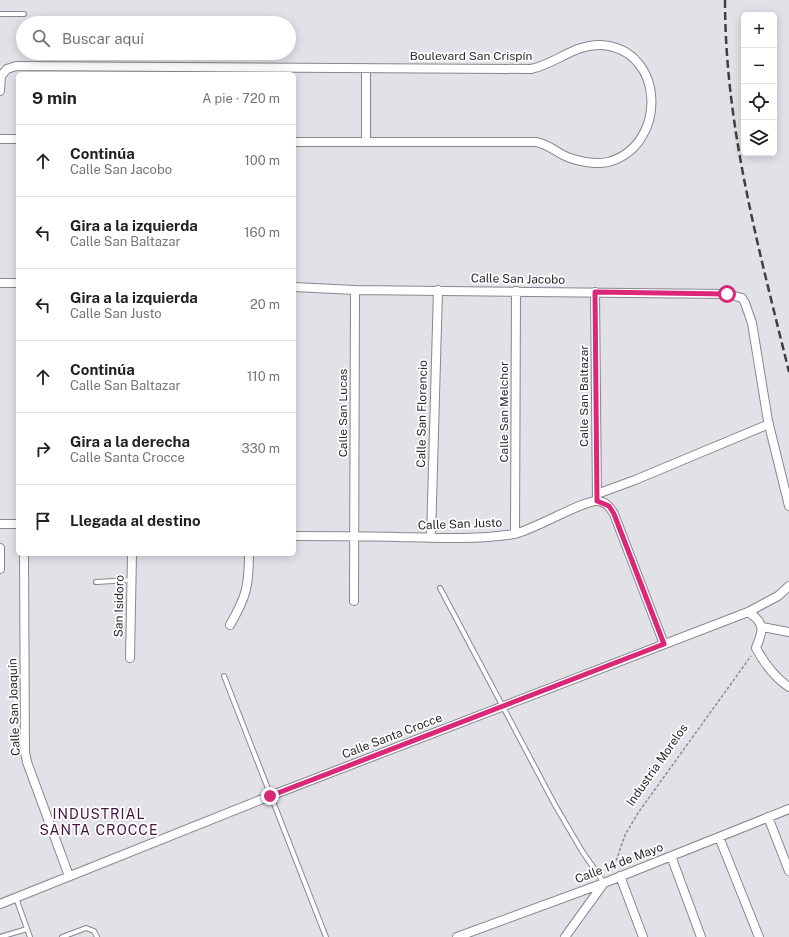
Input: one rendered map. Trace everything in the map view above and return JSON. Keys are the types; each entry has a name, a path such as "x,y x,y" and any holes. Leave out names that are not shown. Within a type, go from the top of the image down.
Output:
{"street":[{"name":"Boulevard San Crispín","path":"0,91 0,76 7,70 16,66 531,69 542,67 573,50 587,46 601,45 618,48 635,60 645,73 651,89 652,101 648,124 642,138 631,149 607,162 585,162 564,156 543,143 536,142 296,142"},
{"path":"366,68 366,142"},
{"path":"0,139 16,139"},
{"path":"0,283 16,284"},
{"name":"Calle San Jacobo","path":"296,287 355,290 727,294 742,298 746,303 752,323 769,424"},
{"name":"Calle San Lucas","path":"354,601 355,290"},
{"name":"Calle San Florencio","path":"431,538 438,290"},
{"name":"Calle San Melchor","path":"515,534 516,291"},
{"name":"Calle San Baltazar","path":"595,292 597,497"},
{"path":"769,424 789,506"},
{"name":"Calle San Justo","path":"296,536 431,538 515,534 540,525 635,480 769,424"},
{"path":"597,497 609,506 614,514 664,644"},
{"path":"0,524 16,524"},
{"path":"0,548 0,569"},
{"name":"Calle San Joaquín","path":"24,556 25,752 27,762 69,876"},
{"name":"San Isidoro","path":"130,658 132,556"},
{"path":"230,625 246,594 249,576 249,556"},
{"name":"Calle Santa Crocce","path":"0,904 503,705 600,670 748,612 778,596 789,586"},
{"path":"748,612 755,616 762,626 762,631 756,648 768,668 789,687"},
{"path":"762,626 789,632"},
{"name":"Calle 14 de Mayo","path":"457,937 604,883 789,809"},
{"path":"768,817 789,871"},
{"path":"719,837 759,937"},
{"path":"671,856 701,937"},
{"path":"620,876 643,937"},
{"path":"565,937 604,883"}],"lane":[{"path":"0,14 24,14"},
{"path":"96,582 132,580"},
{"path":"440,588 570,830 604,883"},
{"path":"224,676 326,937"},
{"path":"16,898 30,937"},
{"path":"62,937 86,928 94,931 97,937"},
{"path":"0,936 27,929"}],"path":[{"name":"Industria Morelos","path":"604,883 616,866 625,835 638,813 756,648"}],"railway":[{"path":"725,0 727,48 737,142 766,280 789,372"}],"district":[{"name":"INDUSTRIAL SANTA CROCCE","path":"99,822"}],"route":[{"path":"270,796 503,705 600,670 664,644 614,514 609,506 603,502 597,501 595,292 727,294"}]}
